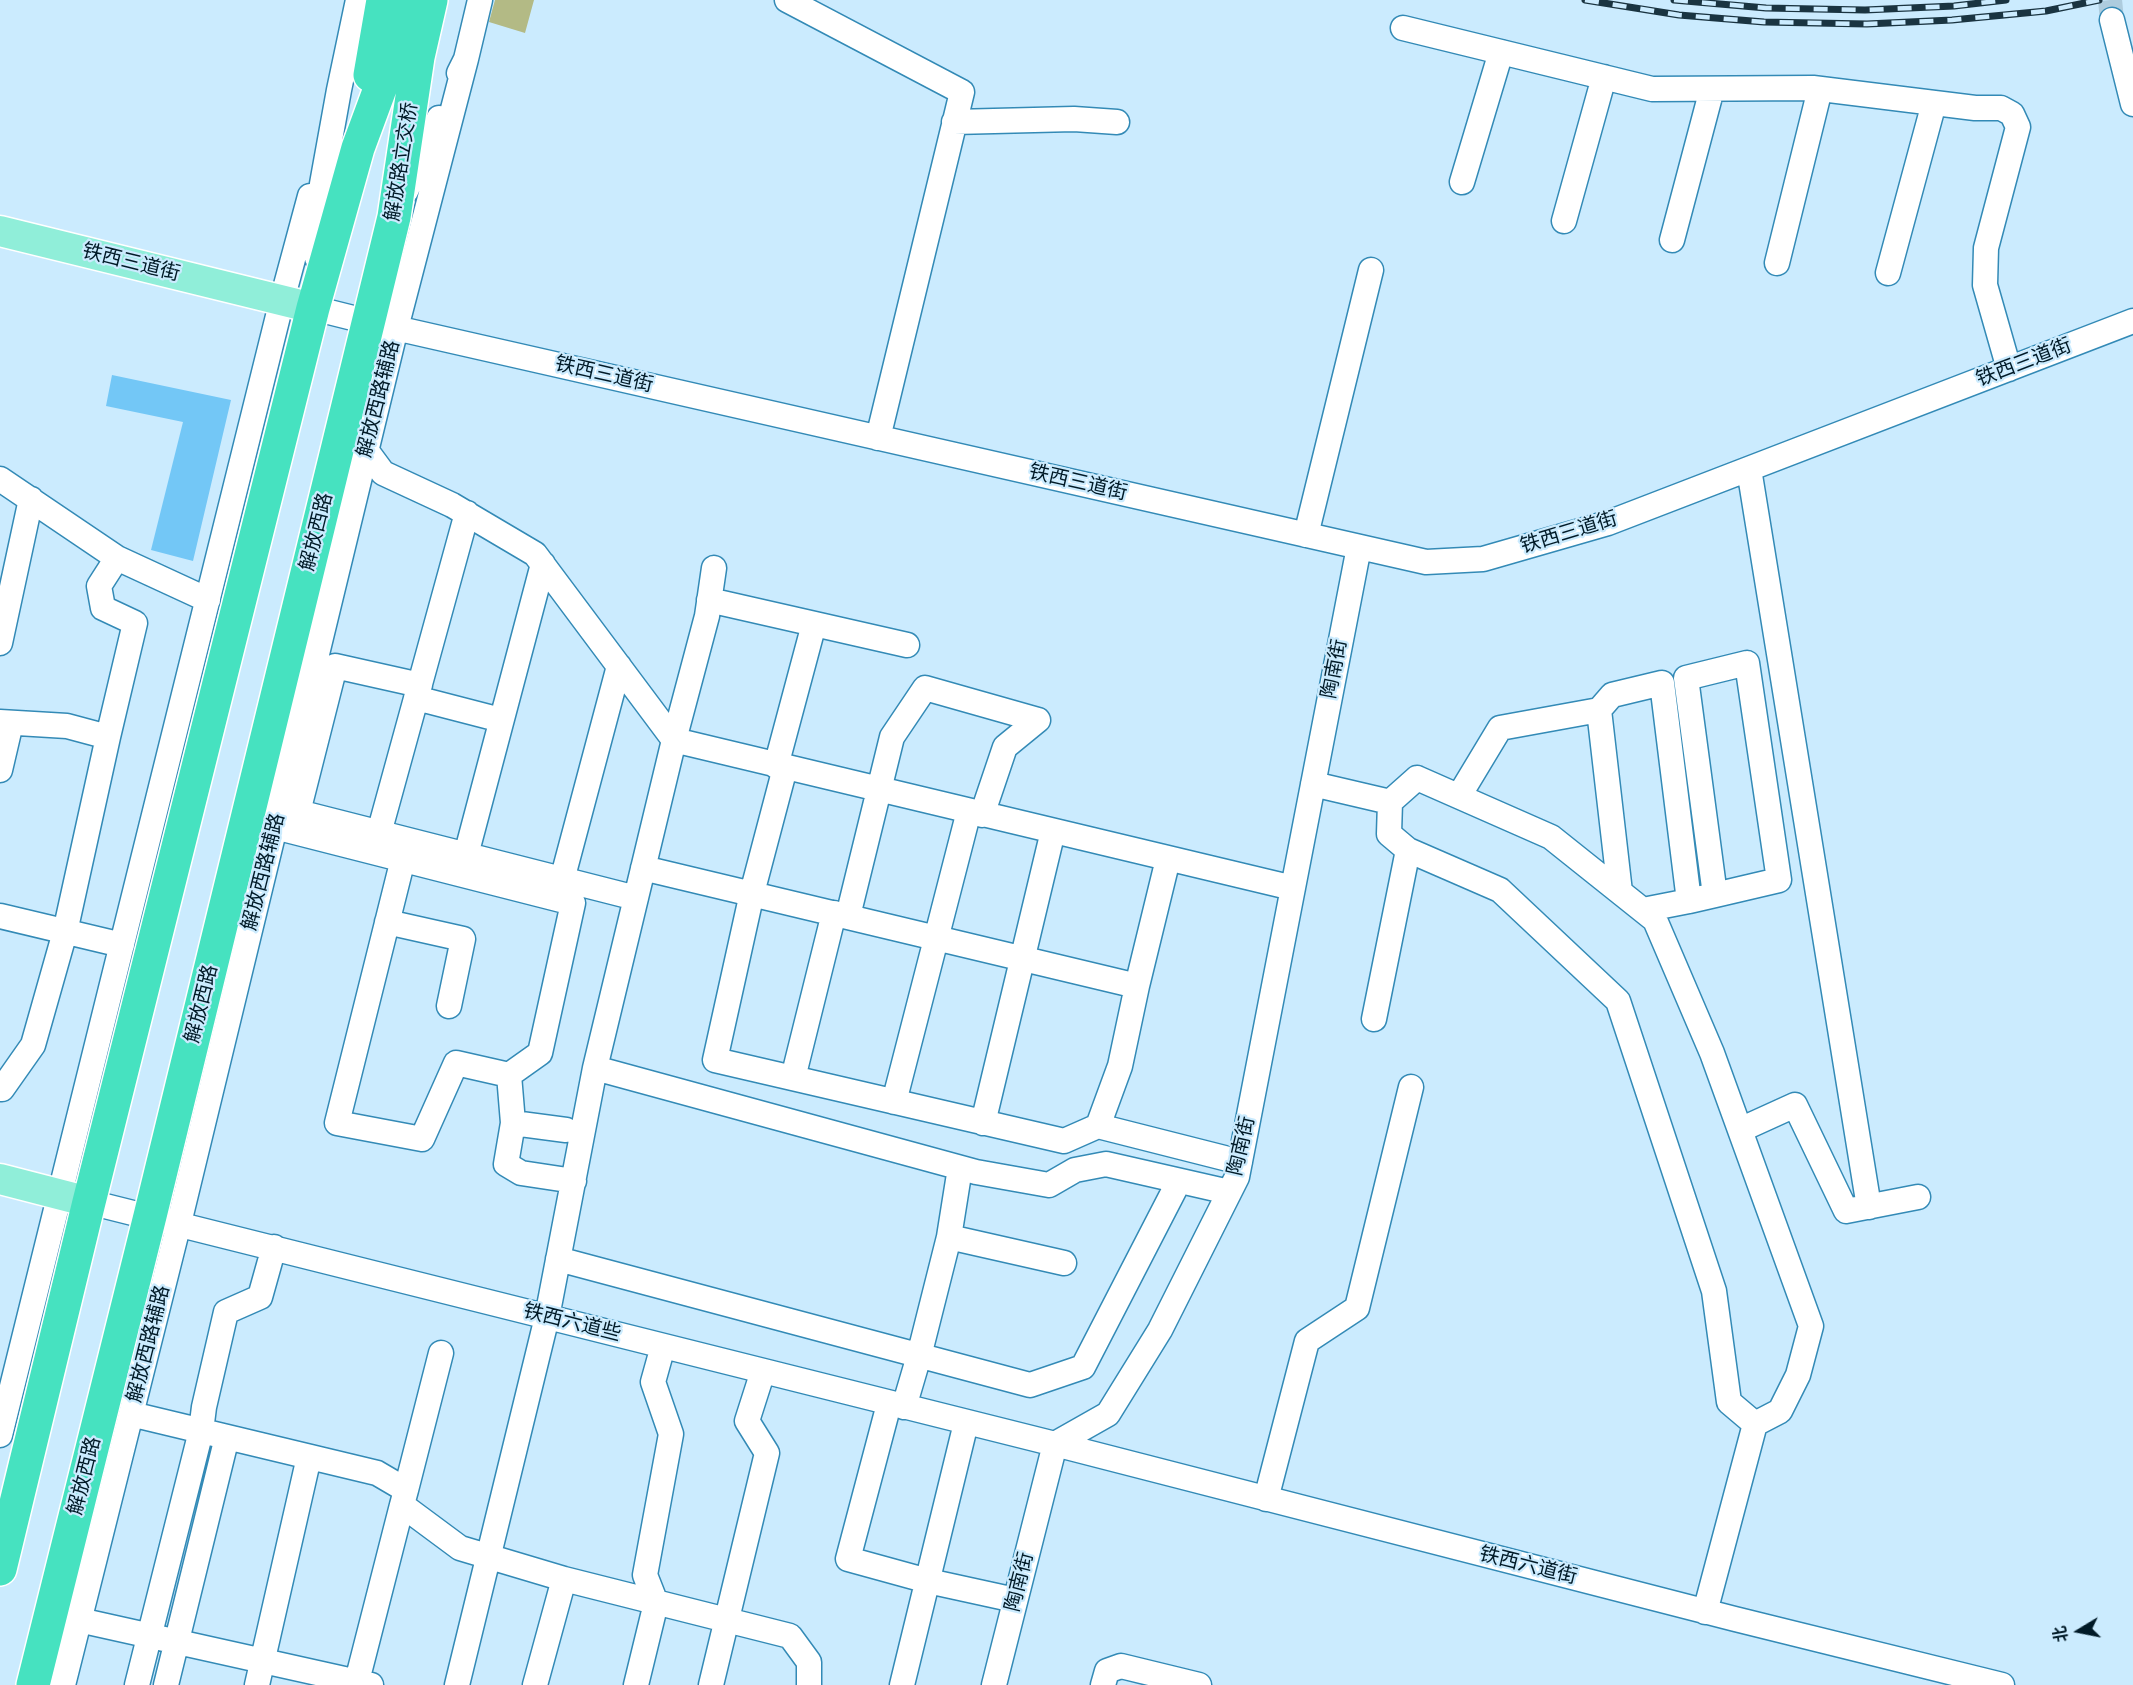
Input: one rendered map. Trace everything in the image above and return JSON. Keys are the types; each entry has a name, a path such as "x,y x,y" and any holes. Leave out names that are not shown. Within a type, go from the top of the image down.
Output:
{"highway":[{"path":"358,148 383,0"},
{"name":"解放路立交桥","path":"298,304 401,32 409,0"},
{"name":"解放路立交桥","path":"382,325 394,217 418,57 431,0"},
{"path":"394,217 454,0"},
{"path":"0,1569 75,1199 298,304"},
{"name":"解放西路","path":"33,1685 164,1220 382,325"}],"main road":[{"name":"铁西三道街","path":"0,231 298,304"},
{"path":"0,1179 75,1199"}],"street":[{"path":"1,1424 75,1199 122,945 208,600 298,304 358,0"},
{"path":"394,217 466,59 480,0"},
{"path":"787,0 962,92 878,438"},
{"path":"2112,20 2132,98"},
{"path":"1403,28 1652,89 1820,89 1975,108 2001,108 2012,114 2018,127 1986,248 1985,285 2009,369"},
{"path":"1462,182 1502,52"},
{"name":"解放西路辅路","path":"63,1685 131,1414 164,1220 275,827 366,450 382,325 466,59"},
{"path":"1564,221 1604,77"},
{"path":"1672,240 1712,89"},
{"path":"1777,263 1820,89"},
{"path":"1888,273 1934,103"},
{"path":"954,122 1074,119 1117,122"},
{"path":"1306,535 1371,270"},
{"name":"铁西三道街","path":"298,304 1426,562 1483,559 1608,523 2133,321"},
{"path":"366,450 383,473 452,505 536,554 674,740 1293,888"},
{"path":"1749,469 1869,1207"},
{"path":"0,479 117,558 208,600"},
{"path":"0,643 31,500"},
{"path":"379,833 467,513"},
{"name":"陶南街","path":"994,1685 1055,1444 1108,1414 1160,1330 1237,1177 1359,547"},
{"path":"0,1089 33,1045 65,932 135,623 103,608 99,586 117,558"},
{"path":"466,855 543,564"},
{"path":"457,1685 547,1317 595,1068 674,740 707,616 714,568"},
{"path":"709,600 907,645"},
{"path":"814,624 715,1060 1064,1141 1098,1126 1240,1162"},
{"path":"1459,796 1500,728 1599,710 1612,695 1747,663 1779,880 1643,910"},
{"path":"501,720 335,666 298,812 636,898"},
{"path":"562,880 619,666"},
{"path":"1686,678 1715,895"},
{"path":"1662,682 1689,901"},
{"path":"793,1078 892,736 926,688 1038,720 1005,747 975,813 938,938 894,1102"},
{"path":"1599,710 1620,892"},
{"path":"0,770 6,722 67,726 108,736"},
{"path":"1705,1612 1755,1424 1780,1411 1798,1375 1811,1326 1712,1053 1655,920 1551,837 1417,778 1390,802 1389,834 1408,850 1500,890 1618,1001 1714,1291 1729,1402 1755,1424"},
{"path":"1313,784 1390,802"},
{"path":"275,827 403,859 573,903 540,1053 509,1075 456,1063 422,1139 337,1123 403,859"},
{"path":"983,1123 1053,831"},
{"path":"1374,1019 1408,850"},
{"path":"1098,1126 1120,1066 1168,859"},
{"path":"643,868 1137,986"},
{"path":"0,916 122,945"},
{"path":"387,922 463,939 449,1006"},
{"path":"595,1068 960,1168 1049,1185 1076,1170 1106,1164 1229,1192"},
{"path":"509,1075 513,1123 506,1164 521,1173 574,1180"},
{"path":"1266,1499 1307,1341 1356,1308 1411,1087"},
{"path":"1740,1130 1795,1105 1846,1211 1918,1197"},
{"path":"513,1123 566,1130"},
{"path":"960,1168 949,1237 919,1356 896,1405 848,1559 928,1581 1015,1600"},
{"path":"558,1259 1030,1386 1083,1367 1179,1181"},
{"name":"铁西六道些","path":"75,1199 1055,1444"},
{"path":"949,1237 1064,1263"},
{"path":"137,1685 201,1431 204,1407 226,1312 260,1297 274,1248"},
{"path":"636,1685 656,1603 645,1575 671,1434 653,1382 663,1346"},
{"path":"80,1620 361,1684 404,1497 441,1353"},
{"path":"711,1685 767,1453 747,1421 763,1371"},
{"path":"131,1414 377,1473 460,1548 564,1579 790,1636 809,1662 809,1685"},
{"path":"902,1685 966,1423"},
{"path":"166,1685 226,1437"},
{"name":"铁西六道街","path":"1055,1444 1705,1612 2002,1685"},
{"path":"257,1685 309,1457"},
{"path":"535,1685 564,1579"},
{"path":"1103,1685 1107,1671 1121,1665 1199,1685"}],"green space":[{"path":"495,0 534,0 525,33 489,22"}],"building":[{"path":"112,375 231,400 193,561 151,550 183,422 106,406"}],"tunnel":[{"path":"2110,0 2112,20"}],"railway":[{"path":"1585,0 1679,15 1764,22 1867,24 1952,20 2046,11 2099,0"},
{"path":"1674,0 1766,8 1865,10 1954,6 2006,0"}]}
